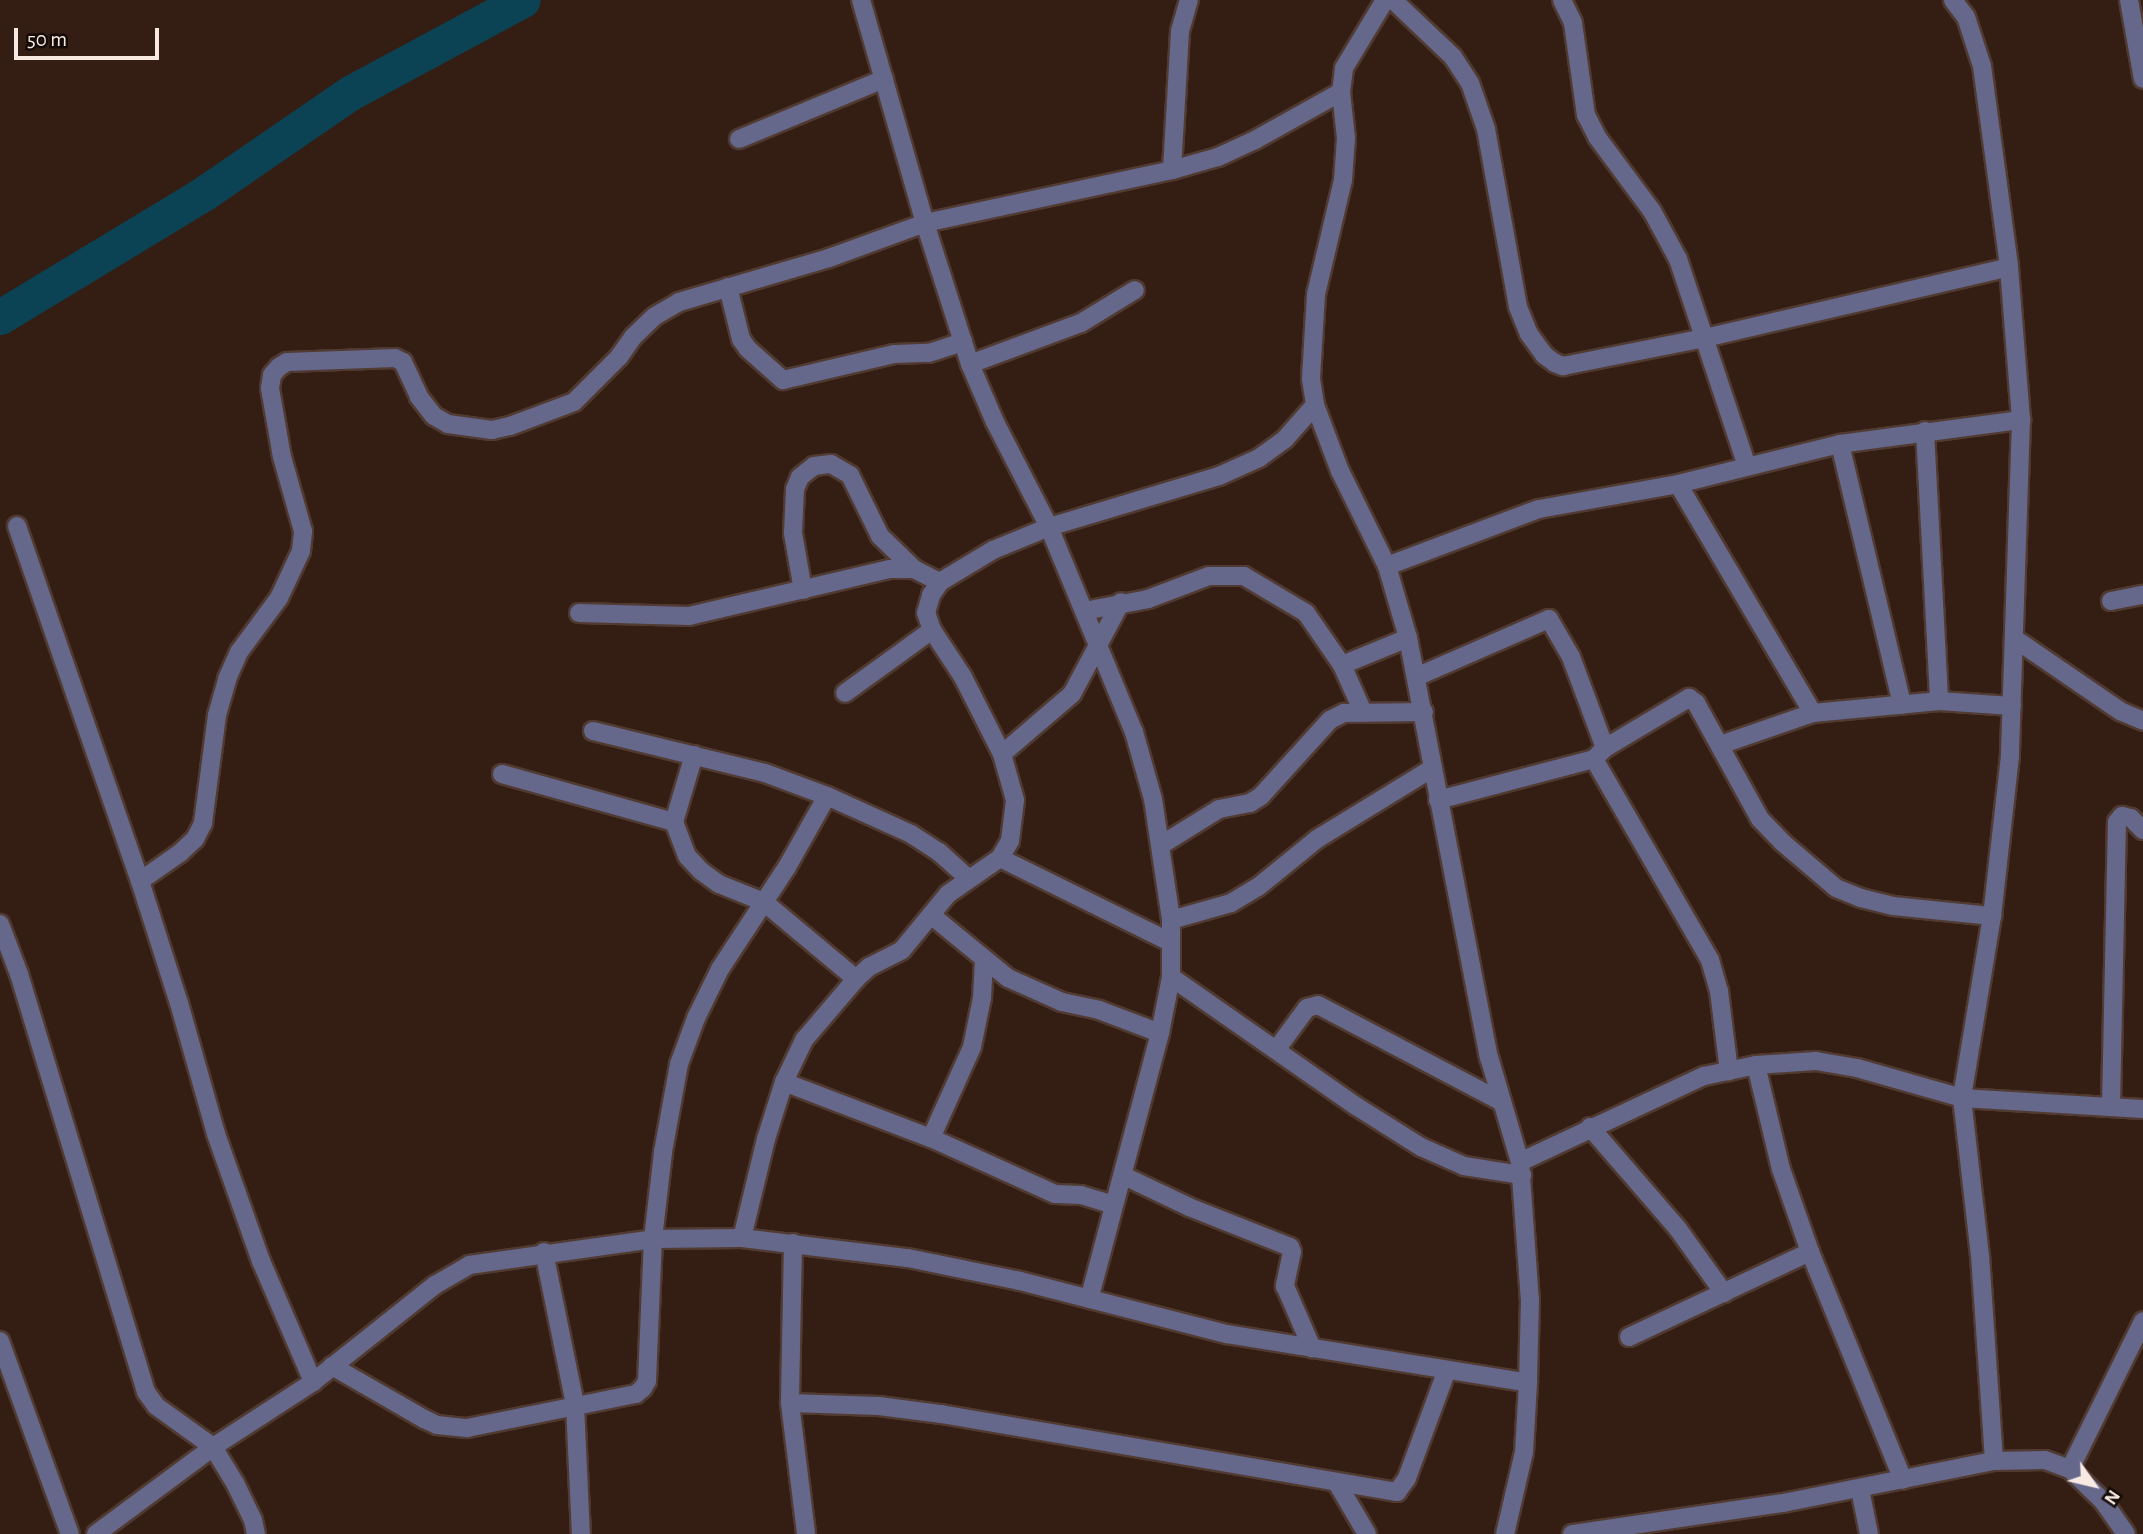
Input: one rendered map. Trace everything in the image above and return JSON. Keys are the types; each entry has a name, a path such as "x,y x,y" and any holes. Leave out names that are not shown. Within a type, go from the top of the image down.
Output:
{"street":[{"path":"861,0 925,223 970,364 995,422 1049,527 1134,732 1153,799 1171,919 1171,977 1160,1033 1124,1176 1088,1299"},
{"path":"1172,170 1180,31 1189,0"},
{"path":"1385,0 1345,68 1341,92 1346,138 1343,180 1316,294 1311,379 1314,405 1340,471 1387,566 1408,638 1424,712 1438,800 1500,1101 1521,1168 1530,1300 1528,1383 1524,1452 1505,1534"},
{"path":"1393,0 1453,57 1470,83 1486,129 1495,195 1518,307 1529,334 1544,355 1563,366 1705,338 2009,267"},
{"path":"1562,0 1573,23 1586,115 1597,138 1652,211 1678,259 1746,464"},
{"path":"1953,0 1966,17 1982,66 2009,267 2021,420 2010,756 1992,916 1962,1098 1980,1255 1994,1461"},
{"path":"2134,9 2143,79"},
{"path":"739,139 884,79"},
{"path":"140,881 180,853 195,839 203,823 217,715 227,679 239,652 279,598 301,551 303,531 282,457 270,388 272,375 279,367 288,362 395,358 403,362 419,397 434,416 449,424 492,430 510,426 574,402 655,316 679,302 829,258 925,223 1172,170 1218,157 1255,140 1341,92"},
{"path":"728,286 741,339 748,349 783,380 894,355 929,353 963,342"},
{"path":"970,364 1081,323 1135,290"},
{"path":"742,1238 766,1139 784,1082 804,1040 856,979 869,967 902,950 948,894 1000,858 1010,841 1014,826 1015,800 1002,754 963,677 932,630 926,613 931,595 940,582 993,550 1049,527 1219,476 1259,458 1285,439 1314,405"},
{"path":"1387,566 1539,509 1678,484 1746,464 1840,444 2021,420"},
{"path":"1925,431 1939,701"},
{"path":"1840,444 1902,705"},
{"path":"803,590 793,533 795,489 800,477 814,466 831,464 850,475 880,536 915,569 940,582"},
{"path":"1678,484 1813,713"},
{"path":"17,526 140,881 179,1003 216,1134 275,1296 313,1382"},
{"path":"579,613 689,616 882,571 915,569"},
{"path":"1084,611 1121,602 1149,599 1209,576 1244,576 1306,613 1342,665 1363,712"},
{"path":"2111,601 2143,595"},
{"path":"1002,754 1072,694 1121,602"},
{"path":"1416,677 1549,619 1571,657 1599,753 1710,960 1719,991 1729,1071"},
{"path":"845,693 932,630"},
{"path":"1342,665 1408,638"},
{"path":"2015,639 2120,711 2143,721"},
{"path":"1438,800 1599,753 1689,698 1696,703 1760,819 1782,842 1836,888 1893,906 1992,916"},
{"path":"1720,745 1813,713 1939,701 2012,706"},
{"path":"1161,845 1219,809 1250,803 1261,796 1320,728 1344,713 1424,712"},
{"path":"593,731 765,773 827,796 911,834 939,852 968,878"},
{"path":"694,755 674,822 687,856 719,884 764,902 856,979"},
{"path":"1171,919 1231,903 1258,887 1317,839 1433,768"},
{"path":"502,774 674,822"},
{"path":"332,1366 437,1425 483,1425 575,1404 636,1394 643,1388 647,1381 653,1239 663,1152 679,1064 696,1018 720,969 764,902 827,796"},
{"path":"2111,1106 2117,822 2122,816 2131,818 2143,830"},
{"path":"1000,858 1170,942"},
{"path":"931,915 984,961 1008,978 1039,994 1099,1010 1160,1033"},
{"path":"0,925 31,1013 146,1392 156,1406 213,1447 235,1483 253,1520 256,1534"},
{"path":"931,1138 972,1047 982,998 984,961"},
{"path":"1171,977 1421,1147 1464,1166 1521,1168 1590,1128 1704,1076 1756,1065 1815,1061 1857,1068 1962,1098 2143,1109"},
{"path":"1276,1050 1307,1007 1318,1005 1500,1101"},
{"path":"1756,1065 1781,1169 1810,1252 1903,1480"},
{"path":"784,1082 931,1138 1055,1194 1081,1195 1114,1205"},
{"path":"1590,1128 1614,1150 1678,1229 1724,1293"},
{"path":"1124,1176 1189,1208 1290,1247 1292,1252 1285,1286 1288,1300 1312,1348"},
{"path":"96,1534 213,1447 313,1382 435,1285 469,1265 544,1252 653,1239 742,1238 908,1258 1227,1334 1528,1383"},
{"path":"793,1243 790,1403 806,1534"},
{"path":"544,1252 575,1404 581,1534"},
{"path":"1629,1338 1810,1252"},
{"path":"2070,1469 2143,1321"},
{"path":"0,1342 70,1534"},
{"path":"790,1403 879,1406 941,1414 1397,1492 1402,1489 1447,1370"},
{"path":"1572,1534 1860,1489 1994,1461 2045,1460 2070,1469 2103,1501 2126,1534"},
{"path":"1338,1483 1367,1534"},
{"path":"1860,1489 1869,1534"}],"waterway":[{"path":"0,317 206,192 350,93 523,0"}]}
